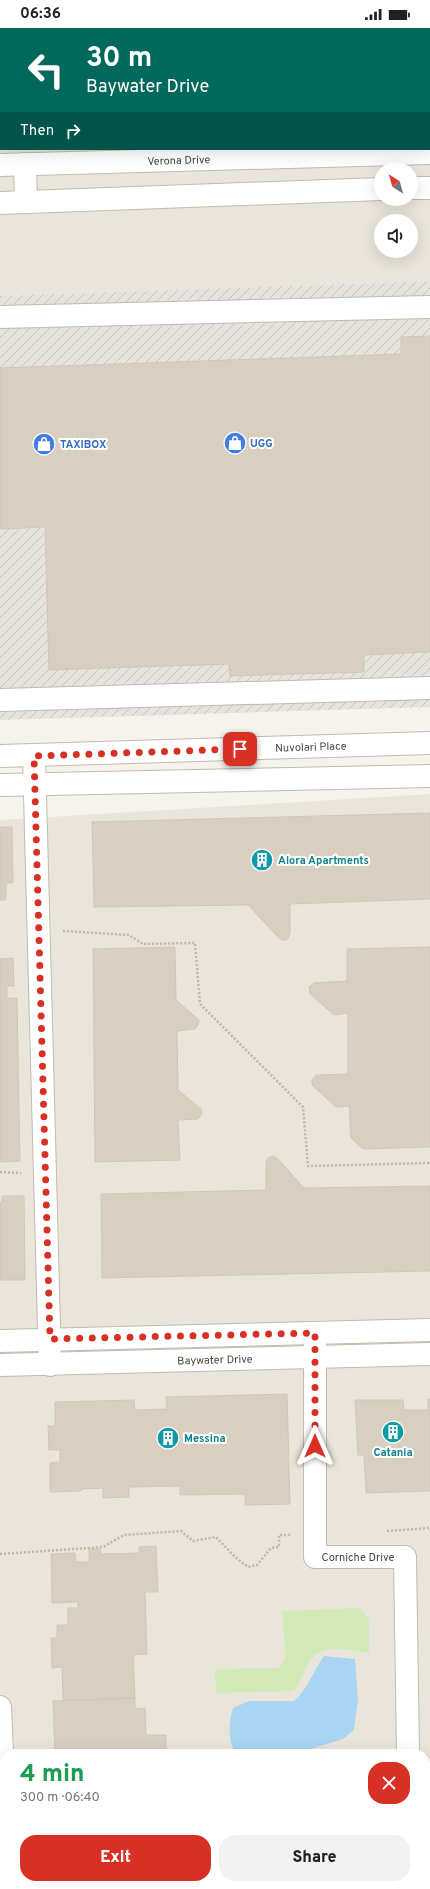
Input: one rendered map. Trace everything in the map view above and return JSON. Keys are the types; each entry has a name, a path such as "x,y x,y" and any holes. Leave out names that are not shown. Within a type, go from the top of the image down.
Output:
{"street":[{"name":"Verona Drive","path":"0,165 430,153"},
{"path":"25,164 26,202"},
{"path":"418,188 430,188"},
{"path":"0,203 374,189"},
{"path":"0,317 430,307"},
{"path":"0,700 430,688"},
{"name":"Nuvolari Place","path":"0,756 430,743"},
{"path":"34,756 40,930 50,1365"},
{"path":"0,785 430,776"},
{"path":"0,1341 430,1330"},
{"name":"Corniche Drive","path":"315,1333 315,1557 405,1557 408,1749"},
{"name":"Baywater Drive","path":"0,1366 430,1354"},
{"path":"0,1707 2,1749"}],"path":[{"path":"40,930 129,935 143,944 195,943 200,1004 303,1107 308,1166 430,1163"},
{"path":"0,1554 103,1547 124,1535 182,1531 193,1541 216,1538 235,1557 248,1567 258,1565 271,1548 279,1547"}],"shaded area":[{"path":"0,150 430,150 430,281 0,296"},
{"path":"430,281 430,707 0,720 0,296"},
{"path":"430,794 430,1749 0,1749 0,820"}],"green space":[{"path":"360,1608 369,1620 369,1653 333,1649 317,1653 311,1659 299,1684 293,1691 216,1693 215,1669 278,1668 282,1664 286,1655 282,1611"}],"water":[{"path":"324,1656 355,1659 358,1699 354,1730 343,1739 311,1749 233,1749 230,1731 230,1720 233,1708 249,1701 294,1701 307,1685"}],"building":[{"path":"430,336 430,652 364,655 364,672 230,676 229,664 49,670 45,527 0,529 0,368 401,354 401,337"},
{"name":"Alora Apartments","path":"430,813 430,899 290,904 290,933 287,940 282,940 278,937 248,905 94,907 92,822"},
{"path":"0,827 12,827 13,883 6,883 6,900 0,900"},
{"path":"175,947 176,1000 199,1020 199,1023 195,1029 177,1031 178,1090 201,1109 202,1113 198,1119 178,1120 180,1160 95,1162 93,949"},
{"path":"430,947 430,1147 363,1149 351,1138 349,1106 336,1107 312,1085 312,1080 316,1075 348,1074 348,1013 334,1015 310,994 309,987 314,983 347,981 347,949"},
{"path":"13,958 14,986 7,986 7,998 17,998 20,1161 0,1162 0,959"},
{"path":"273,1156 278,1159 304,1188 430,1186 430,1271 102,1278 101,1194 266,1190 266,1162 268,1158"},
{"path":"2,1196 24,1196 25,1280 0,1280 0,1202 2,1202"},
{"name":"Messina","path":"287,1394 290,1504 245,1505 245,1494 180,1495 180,1486 129,1487 129,1497 103,1498 103,1488 81,1489 81,1491 50,1492 50,1463 60,1462 60,1450 49,1450 48,1426 55,1426 55,1402 134,1400 135,1410 167,1409 166,1397"},
{"name":"Catania","path":"428,1399 430,1399 430,1491 366,1493 364,1455 358,1455 355,1400 403,1400 404,1410 428,1410"},
{"path":"156,1546 158,1592 145,1592 147,1654 133,1655 135,1698 63,1701 62,1667 52,1668 51,1638 57,1638 57,1625 68,1625 68,1608 78,1608 78,1602 52,1603 51,1554 75,1553 76,1562 89,1562 89,1549 100,1549 101,1554 139,1553 139,1547"},
{"path":"135,1698 135,1709 145,1708 146,1735 166,1735 166,1749 55,1749 53,1701"}],"place":[{"name":"UGG","path":"235,443"},
{"name":"TAXIBOX","path":"44,444"},
{"name":"Alora Apartments","path":"262,860"},
{"name":"Catania","path":"393,1432"},
{"name":"Messina","path":"168,1438"}],"route":[{"path":"240,749 34,756 40,930 50,1339 315,1333 315,1446"}]}
